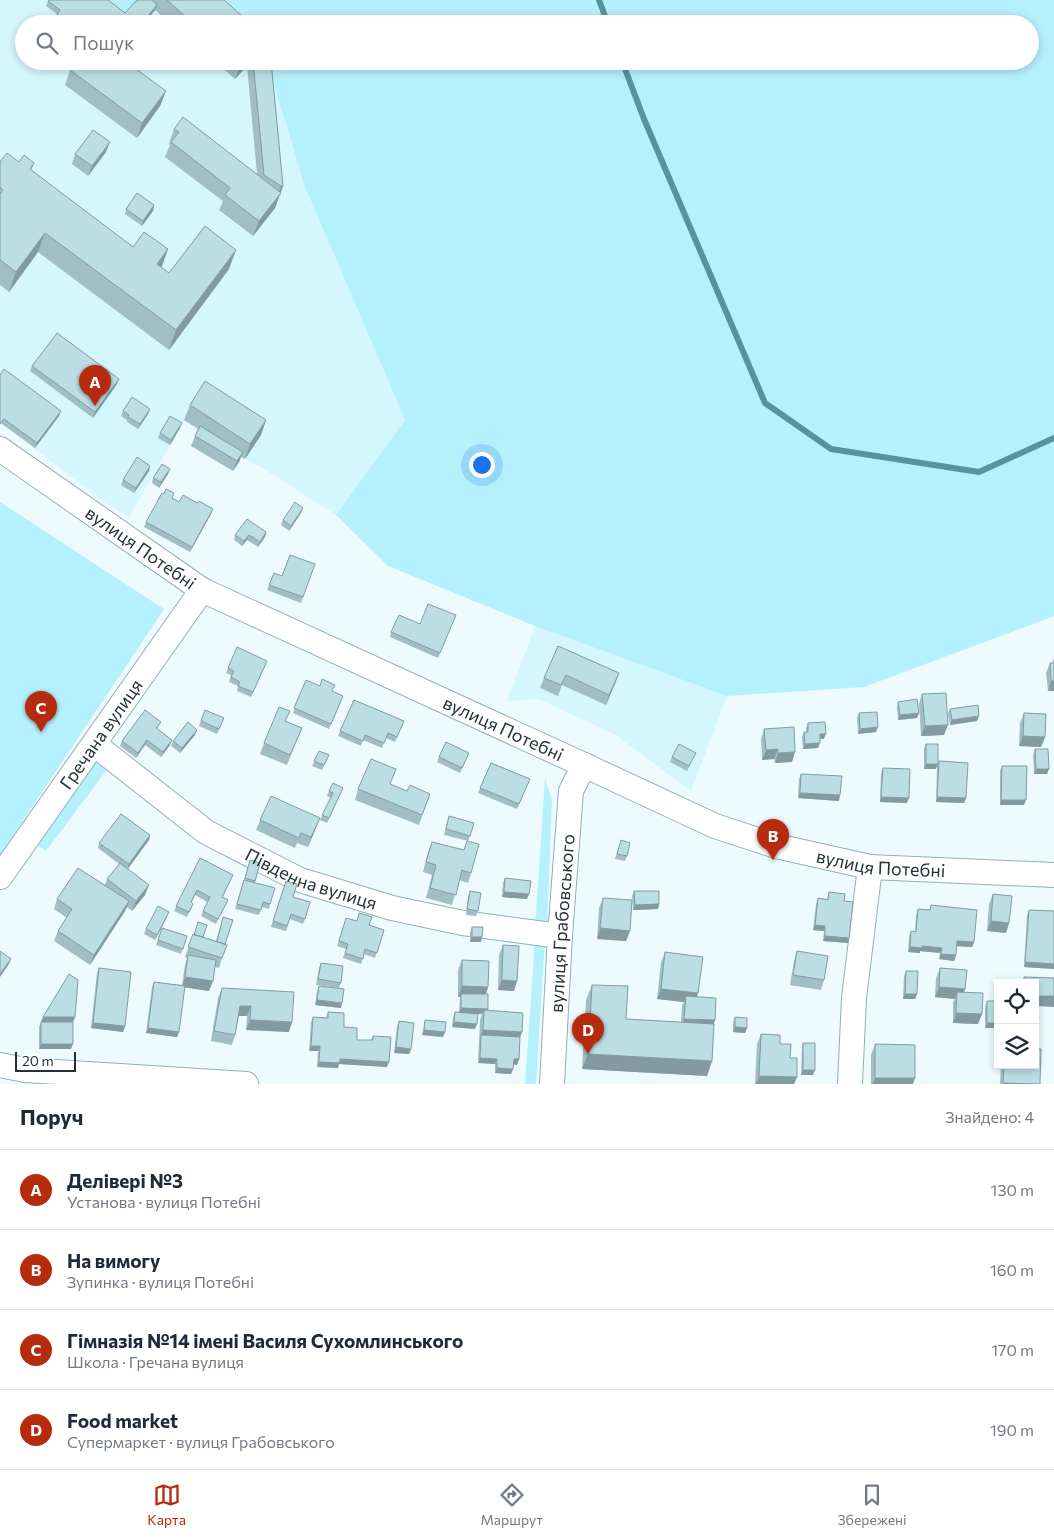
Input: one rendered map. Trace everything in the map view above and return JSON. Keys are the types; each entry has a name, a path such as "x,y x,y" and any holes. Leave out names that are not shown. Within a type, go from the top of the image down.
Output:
{"street":[{"name":"вулиця Потебні","path":"0,449 202,590 584,764 715,826 776,846 870,868 1054,875"},
{"name":"Гречана вулиця","path":"0,877 202,590"},
{"name":"Південна вулиця","path":"94,744 206,832 300,880 392,908 463,924 560,936"},
{"name":"вулиця Грабовського","path":"552,1084 560,936 572,791 584,764"},
{"path":"850,1084 854,998 870,868"},
{"path":"0,1065 25,1070 246,1084"}],"shaded area":[{"path":"0,0 139,0 195,15 15,15 15,70 270,70 305,187 405,420 336,515 184,420 129,517 108,505 2,424 0,427"},
{"path":"99,0 139,0 126,15 120,15"},
{"path":"202,0 1054,0 1054,616 864,687 727,696 535,626 388,566 336,515 405,420 305,187 270,70 1039,70 1039,15 219,15"},
{"path":"0,502 164,609 0,855"},
{"path":"535,626 727,696 691,791 614,734 538,699 507,701"},
{"path":"99,759 109,767 46,851 36,844"},
{"path":"545,778 552,800 547,924 535,929"},
{"path":"535,938 545,939 536,1084 525,1084"}],"building":[{"path":"108,0 125,13 137,0 152,0 157,5 149,15 58,15 57,14 60,10 48,1"},
{"path":"167,0 224,0 241,15 184,15"},
{"path":"70,70 137,70 166,91 142,123"},
{"path":"254,70 272,70 283,186 264,175"},
{"path":"183,117 281,193 259,221 225,195 230,188 171,142 179,132 174,129"},
{"path":"93,130 110,142 92,166 75,154"},
{"path":"7,153 19,162 24,155 34,163 30,169 133,247 144,232 168,249 157,264 169,273 205,226 236,250 176,330 45,233 16,272 0,260 0,194 3,190 0,187 0,162"},
{"path":"137,193 154,205 143,221 126,209"},
{"path":"57,333 119,379 95,412 32,366"},
{"path":"4,369 61,411 37,443 4,419 0,424 0,375"},
{"path":"205,381 266,420 250,444 190,405"},
{"path":"132,397 150,409 140,424 128,417 129,415 123,411"},
{"path":"170,416 182,423 171,440 160,433"},
{"path":"200,426 243,452 237,461 195,436"},
{"path":"137,457 150,466 136,488 123,480"},
{"path":"162,464 170,469 161,482 153,478"},
{"path":"166,489 174,493 172,498 179,502 183,495 213,509 192,547 146,522"},
{"path":"295,502 303,508 291,526 283,520"},
{"path":"247,519 266,532 260,542 249,535 244,541 235,535"},
{"path":"290,555 315,564 303,597 269,585 274,573 282,576"},
{"path":"428,604 456,615 440,653 391,632 399,615 420,624"},
{"path":"558,646 619,673 609,695 566,675 561,685 544,678"},
{"path":"237,647 267,661 253,692 238,686 240,682 231,677 234,671 228,668"},
{"path":"1050,663 1054,663 1054,681 1051,681"},
{"path":"322,679 335,685 332,691 343,696 331,724 294,708 306,680 320,686"},
{"path":"946,693 948,725 925,726 922,694"},
{"path":"917,699 919,713 900,715 898,702"},
{"path":"354,700 404,721 397,737 388,733 384,743 365,735 363,741 340,731"},
{"path":"978,705 979,716 952,720 950,709"},
{"path":"279,707 290,711 285,721 302,728 290,755 264,743"},
{"path":"145,710 161,722 156,728 172,740 163,752 147,740 138,753 122,741"},
{"path":"205,710 224,718 219,729 201,721"},
{"path":"877,712 878,727 860,729 859,713"},
{"path":"1024,713 1046,714 1045,737 1023,736"},
{"path":"188,722 197,730 182,748 173,741"},
{"path":"825,722 826,734 820,734 820,743 805,744 804,732 808,732 808,723"},
{"path":"794,727 795,752 778,753 778,749 766,750 764,729"},
{"path":"446,742 469,753 462,768 439,757"},
{"path":"679,744 696,753 689,766 672,757"},
{"path":"926,744 938,744 938,764 926,764"},
{"path":"1035,749 1048,749 1049,769 1036,769"},
{"path":"319,751 329,755 324,765 314,761"},
{"path":"371,759 396,769 390,784 407,791 410,785 430,794 422,815 358,789"},
{"path":"939,761 968,763 966,798 937,797"},
{"path":"491,763 530,779 519,804 480,788"},
{"path":"1002,766 1027,766 1026,800 1001,800"},
{"path":"883,768 910,769 909,798 881,797"},
{"path":"801,774 842,776 840,795 800,793"},
{"path":"333,783 343,788 329,818 322,815 333,793 329,791"},
{"path":"271,796 320,818 311,837 301,833 299,838 260,820"},
{"path":"121,814 150,835 129,864 99,843"},
{"path":"449,816 474,823 470,836 446,829"},
{"path":"621,840 630,843 627,856 617,854"},
{"path":"467,841 479,844 471,873 462,870 456,895 430,888 436,865 426,862 432,842 464,850"},
{"path":"200,858 233,875 222,897 228,900 218,919 203,911 210,897 197,890 191,902 193,904 189,912 176,906"},
{"path":"250,860 260,863 255,881 245,878"},
{"path":"120,863 149,885 136,901 107,879"},
{"path":"78,868 129,901 94,955 58,931 72,909 57,899"},
{"path":"505,878 531,881 529,894 504,892"},
{"path":"244,880 275,888 270,904 263,902 261,910 237,904"},
{"path":"286,881 297,884 293,897 310,902 305,919 291,914 287,926 273,921"},
{"path":"470,891 481,893 478,911 467,909"},
{"path":"634,891 659,891 659,904 635,905"},
{"path":"829,892 845,894 844,901 853,902 849,938 825,936 825,926 815,925 818,898 828,900"},
{"path":"993,894 1012,896 1009,923 991,921"},
{"path":"603,898 632,900 630,931 600,928"},
{"path":"931,905 977,910 974,942 957,941 956,955 941,954 942,948 910,947 911,931 916,932 918,909 930,910"},
{"path":"158,906 169,912 157,935 146,929"},
{"path":"1029,910 1054,911 1054,964 1025,962"},
{"path":"359,913 372,917 369,925 384,930 377,953 365,949 363,959 345,953 348,944 339,941 346,918 357,921"},
{"path":"223,917 233,920 225,944 217,942"},
{"path":"198,922 207,925 203,937 194,935"},
{"path":"472,927 483,927 482,937 472,937"},
{"path":"162,928 187,936 183,949 158,940"},
{"path":"193,934 227,945 222,958 188,947"},
{"path":"503,945 519,946 517,981 502,980"},
{"path":"0,951 11,959 0,974"},
{"path":"797,951 828,956 824,980 793,975"},
{"path":"665,952 703,957 698,993 661,989"},
{"path":"188,955 216,960 213,981 185,977"},
{"path":"462,960 489,961 488,987 462,986"},
{"path":"321,963 343,966 341,983 318,979"},
{"path":"99,968 131,972 125,1026 93,1023"},
{"path":"940,968 967,970 965,989 939,987"},
{"path":"906,971 918,971 917,994 905,994"},
{"path":"69,974 78,980 75,1017 43,1017"},
{"path":"1024,977 1054,978 1054,996 1039,996 1039,979 1024,979"},
{"path":"154,982 185,986 179,1032 148,1028"},
{"path":"592,985 628,986 626,1019 714,1024 712,1061 588,1054"},
{"path":"319,986 344,989 342,1003 317,1000"},
{"path":"222,988 294,992 292,1022 250,1020 251,1006 240,1006 235,1035 214,1031"},
{"path":"957,992 983,993 982,1014 956,1013"},
{"path":"461,994 488,994 488,1009 461,1008"},
{"path":"686,996 716,998 715,1020 684,1019"},
{"path":"987,1001 994,1001 994,1023 987,1023"},
{"path":"484,1010 523,1013 522,1032 483,1030"},
{"path":"328,1012 344,1013 344,1027 357,1028 357,1040 373,1040 373,1036 391,1037 389,1062 340,1059 340,1063 319,1062 320,1046 311,1046 313,1017 328,1018"},
{"path":"455,1012 478,1014 477,1024 454,1022"},
{"path":"735,1017 747,1018 747,1028 735,1027"},
{"path":"425,1020 446,1022 445,1032 424,1030"},
{"path":"399,1021 414,1023 411,1049 396,1047"},
{"path":"41,1022 73,1022 73,1044 41,1044"},
{"path":"761,1034 780,1035 780,1044 791,1044 790,1058 797,1058 797,1077 759,1076"},
{"path":"481,1035 520,1037 519,1059 514,1059 513,1069 497,1068 497,1059 480,1058"},
{"path":"803,1043 815,1043 815,1070 803,1070"},
{"path":"875,1044 915,1045 915,1078 875,1078"},
{"path":"1039,1049 1041,1049 1040,1084 1003,1083 1004,1069 1039,1069"}],"waterway":[{"path":"599,0 605,15"},
{"path":"625,70 644,119 765,403 831,449 979,472 1054,438"}],"place":[{"name":"Делівері №3","path":"95,406"},
{"name":"Гімназія №14 імені Василя Сухомлинського","path":"41,732"},
{"name":"На вимогу","path":"773,860"},
{"name":"Food market","path":"588,1054"}]}
